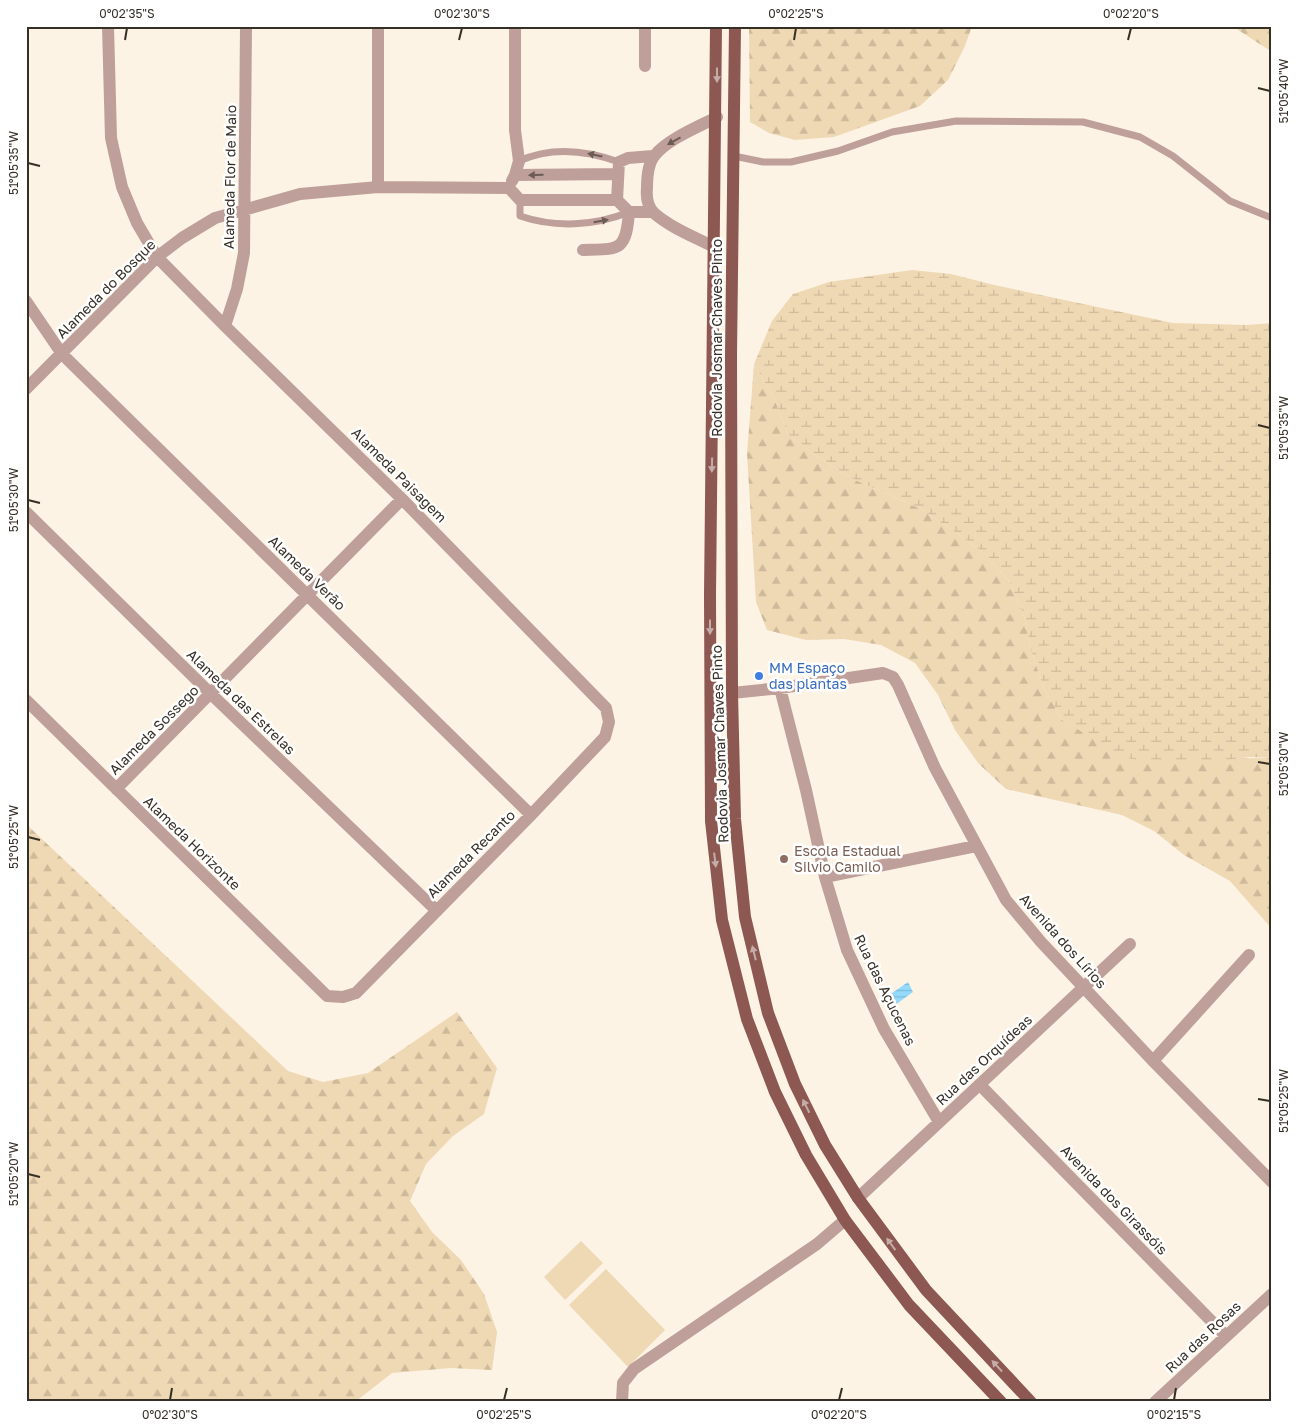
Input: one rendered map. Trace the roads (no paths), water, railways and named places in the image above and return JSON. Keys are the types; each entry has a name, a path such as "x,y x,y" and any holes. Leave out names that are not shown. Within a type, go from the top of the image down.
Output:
{"main road":[{"name":"Rodovia Josmar Chaves Pinto","path":"716,26 717,117 710,596 711,821 722,920 747,1018 774,1092 806,1155 845,1220 909,1305 1000,1402"},
{"name":"Rodovia Josmar Chaves Pinto","path":"735,26 731,355 732,693 735,819 745,917 766,1003 795,1084 825,1145 858,1198 926,1290 1031,1402"},
{"path":"710,596 732,595"}],"street":[{"name":"Alameda Paisagem","path":"108,26 111,138 122,187 137,223 157,257 402,499 606,708 609,722"},
{"name":"Alameda Flor de Maio","path":"225,326 237,289 244,254 246,26"},
{"path":"378,26 378,187"},
{"path":"515,26 515,130 519,161 509,188 520,200 617,200 629,212 653,212"},
{"path":"645,26 645,66"},
{"path":"714,247 653,212 647,204 646,190 653,156 666,145 717,117"},
{"path":"617,200 619,168 628,158 653,156"},
{"path":"515,175 619,168"},
{"name":"Alameda do Bosque","path":"26,389 157,257 182,238 215,218 300,194 378,187 509,188"},
{"path":"583,250 611,250 619,247 628,232 629,212"},
{"name":"Alameda Verão","path":"26,301 62,354 531,815"},
{"name":"Alameda Sossego","path":"116,789 402,499"},
{"name":"Alameda das Estrelas","path":"26,512 210,694 436,911"},
{"name":"Avenida dos Lírios","path":"780,688 883,673 893,677 935,768 1006,900 1041,942 1083,987 1272,1182"},
{"path":"732,693 780,688"},
{"name":"Rua das Açucenas","path":"780,688 806,790 824,877 851,959 884,1029 939,1122"},
{"name":"Alameda Horizonte","path":"26,700 328,996 343,997"},
{"name":"Alameda Recanto","path":"343,997 356,993 531,815 605,737 609,722"},
{"path":"824,877 976,846"},
{"name":"Rua das Orquídeas","path":"858,1198 1130,944"},
{"path":"1153,1061 1249,955"},
{"name":"Avenida dos Girassóis","path":"980,1085 1226,1336"},
{"path":"622,1402 623,1383 634,1369 818,1244 845,1220"},
{"name":"Rua das Rosas","path":"1155,1402 1272,1294"}],"lane":[{"path":"734,156 764,162 791,162 838,151 892,132 956,121 1083,122 1140,137 1173,156 1230,201 1272,218"},
{"path":"519,161 533,154 570,151 598,154 619,168"},
{"path":"520,200 520,216 531,220 556,224 602,222 629,212"}],"water":[{"path":"908,982 913,992 895,1005 889,995"}],"place":[{"name":"MM Espaço das plantas","path":"759,676"},
{"name":"Escola Estadual Silvio Camilo","path":"784,859"}]}
